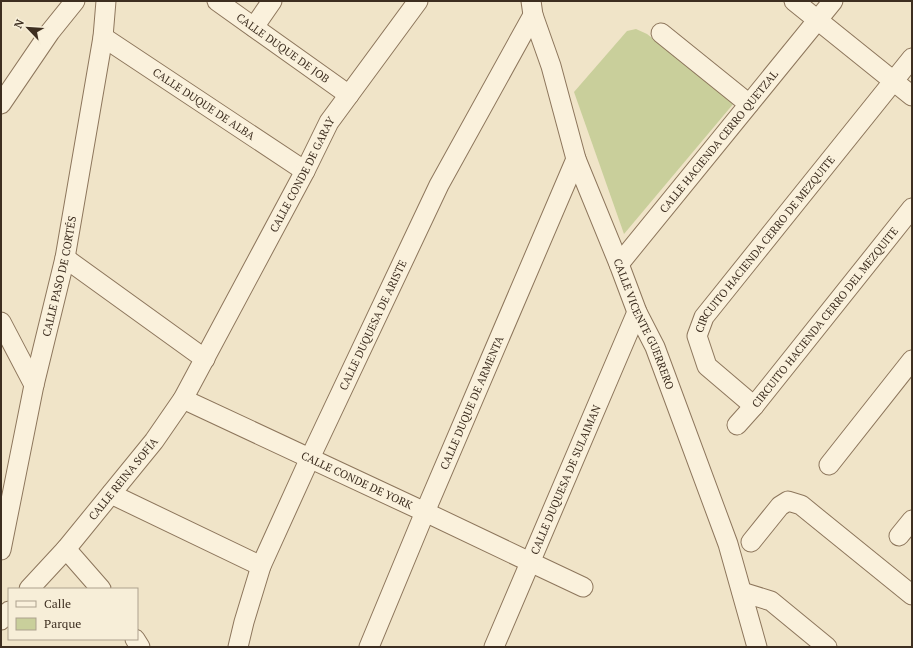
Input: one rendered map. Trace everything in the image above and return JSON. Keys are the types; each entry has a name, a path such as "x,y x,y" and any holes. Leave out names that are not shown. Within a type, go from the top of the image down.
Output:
{"street":[{"path":"1,104 50,32 75,1"},
{"name":"CALLE PASO DE CORTÉS","path":"1,550 34,385 65,258 103,37 106,1"},
{"name":"CALLE DUQUE DE JOB","path":"217,1 348,95"},
{"path":"254,27 272,1"},
{"name":"CALLE CONDE DE GARAY","path":"205,359 305,171 329,122 418,1"},
{"path":"794,1 912,96"},
{"name":"CALLE HACIENDA CERRO QUETZAL","path":"619,264 833,1"},
{"name":"CALLE VICENTE GUERRERO","path":"532,8 551,66 576,159 637,312 655,347 728,544 757,647"},
{"name":"CALLE DUQUESA DE ARISTE","path":"238,647 244,622 262,566 310,458 439,186 532,8"},
{"path":"661,33 749,104"},
{"name":"CALLE DUQUE DE ALBA","path":"103,37 305,171"},
{"name":"CIRCUITO HACIENDA CERRO DE MEZQUITE","path":"754,406 707,366 697,336 704,317 912,58"},
{"name":"CALLE DUQUE DE ARMENTA","path":"369,647 576,159"},
{"name":"CIRCUITO HACIENDA CERRO DEL MEZQUITE","path":"737,426 912,208"},
{"path":"65,258 205,359"},
{"name":"CALLE DUQUESA DE SULAIMAN","path":"494,647 637,312"},
{"path":"1,322 34,385"},
{"name":"CALLE REINA SOFÍA","path":"30,588 66,549 154,441 183,399 205,359"},
{"path":"829,465 912,360"},
{"name":"CALLE CONDE DE YORK","path":"183,399 584,587"},
{"path":"111,494 262,566"},
{"path":"751,542 780,506 788,501 801,505 912,595"},
{"path":"66,549 100,588"},
{"path":"742,592 771,601 827,647"},
{"path":"1,620 8,612"}],"green space":[{"path":"636,29 647,34 734,103 624,234 574,92 627,31"}]}
